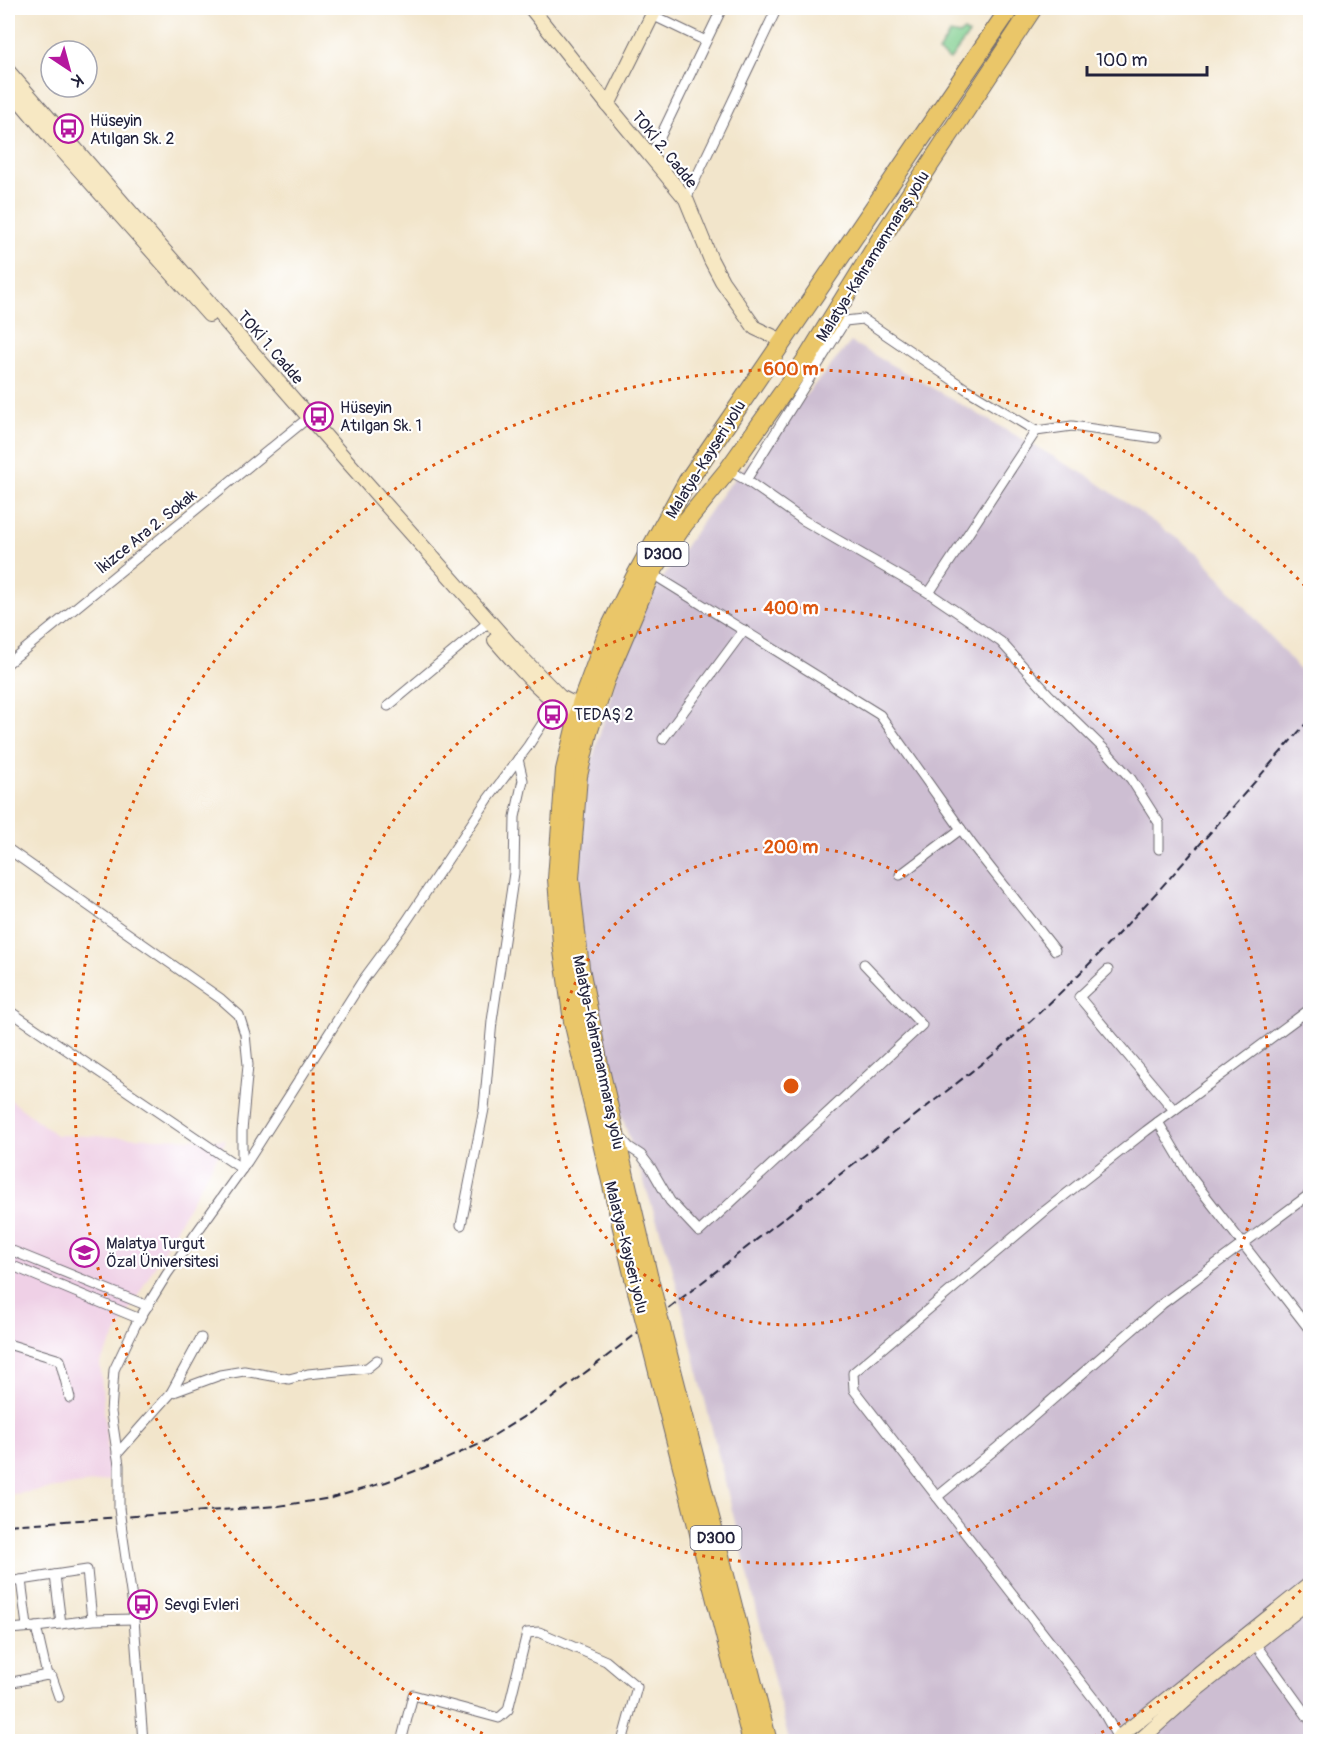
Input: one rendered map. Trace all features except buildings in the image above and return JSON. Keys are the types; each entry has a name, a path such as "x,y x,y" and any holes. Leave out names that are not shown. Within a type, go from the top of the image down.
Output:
{"highway":[{"name":"Malatya-Kayseri yolu","path":"752,1742 657,1337 573,1021 556,879 565,770 580,711 607,634 687,482 1010,8"},
{"name":"Malatya-Kahramanmaraş yolu","path":"643,1285 616,1131 599,1065 580,968 570,878 578,776 588,733 605,681 651,573 684,524 728,470 808,357 880,240 1033,8"},
{"path":"783,341 792,336 801,336 808,343 810,352 808,357"},
{"name":"D300","path":"657,1337 768,1742"}],"main road":[{"name":"TOKİ 2. Cadde","path":"531,8 686,199 722,281 755,328 783,341"},
{"path":"608,105 654,11"},
{"name":"TOKİ 1. Cadde","path":"8,71 486,624"},
{"name":"TOKİ 1. Cadde","path":"8,87 52,140 303,422 558,700"},
{"path":"558,700 570,702 580,711"},
{"path":"1138,1742 1311,1584"},
{"path":"1117,1740 1252,1639 1311,1600"}],"street":[{"path":"651,156 722,8"},
{"path":"686,199 777,8"},
{"path":"654,11 706,41"},
{"path":"746,480 845,321 863,319 966,389 1036,431 1072,426 1156,438"},
{"name":"İkizce Ara 2. Sokak","path":"8,663 303,422"},
{"path":"929,593 1036,431"},
{"path":"728,470 803,520 929,593 1001,642 1131,780 1159,823 1159,849"},
{"path":"651,573 880,715 961,829 1055,950"},
{"path":"388,706 486,624"},
{"path":"663,739 744,630"},
{"path":"143,1742 134,1619 119,1508 119,1466 111,1412 114,1370 140,1319 167,1274 242,1169 363,980 406,922 488,799 558,700"},
{"path":"461,1225 484,1109 492,1021 514,873 515,817 523,780 518,759"},
{"path":"900,875 961,829"},
{"path":"8,849 221,999 239,1015 245,1034 248,1065 242,1131 242,1169"},
{"path":"616,1131 629,1147 641,1155 670,1201 699,1232 922,1025 864,964"},
{"path":"1108,970 1079,997 1174,1110"},
{"path":"1117,1740 1101,1708 854,1390 853,1373 1046,1209 1158,1122 1311,1009"},
{"path":"8,1010 242,1169"},
{"path":"1158,1122 1190,1176 1311,1330"},
{"path":"937,1497 999,1447 1162,1304 1311,1194"},
{"path":"140,1319 8,1263 9,1246 148,1306"},
{"path":"117,1454 171,1393 201,1338"},
{"path":"8,1344 60,1360 70,1398"},
{"path":"171,1393 220,1375 244,1371 289,1379 308,1374 367,1368 378,1360"},
{"path":"8,1582 87,1570 92,1620"},
{"path":"55,1575 61,1624"},
{"path":"21,1580 47,1675"},
{"path":"8,1629 92,1620 134,1619"},
{"path":"401,1742 413,1695 499,1718 508,1710 527,1633 539,1632 606,1661 637,1687 622,1742"},
{"path":"1252,1639 1311,1720"},
{"path":"8,1683 47,1675 52,1677 59,1697"}],"shaded area":[{"path":"851,342 1091,478 1199,554 1310,682 1310,1741 789,1741 671,1263 605,1066 575,906 583,792 632,622 724,491"},
{"name":"Malatya Turgut Özal Üniversitesi","path":"8,1098 56,1135 226,1140 100,1363 110,1480 8,1495"}],"green space":[{"path":"964,31 969,34 950,60 938,52 950,33 959,35"}],"railway":[{"path":"8,1525 278,1506 332,1498 386,1482 480,1444 544,1404 994,1054 1037,1015 1118,934 1310,719"}],"place":[{"name":"Hüseyin Atılgan Sk. 2","path":"69,129"},
{"name":"Hüseyin Atılgan Sk. 1","path":"319,416"},
{"name":"TEDAŞ 2","path":"553,714"},
{"name":"Malatya Turgut Özal Üniversitesi","path":"85,1252"},
{"name":"Sevgi Evleri","path":"143,1604"}]}
